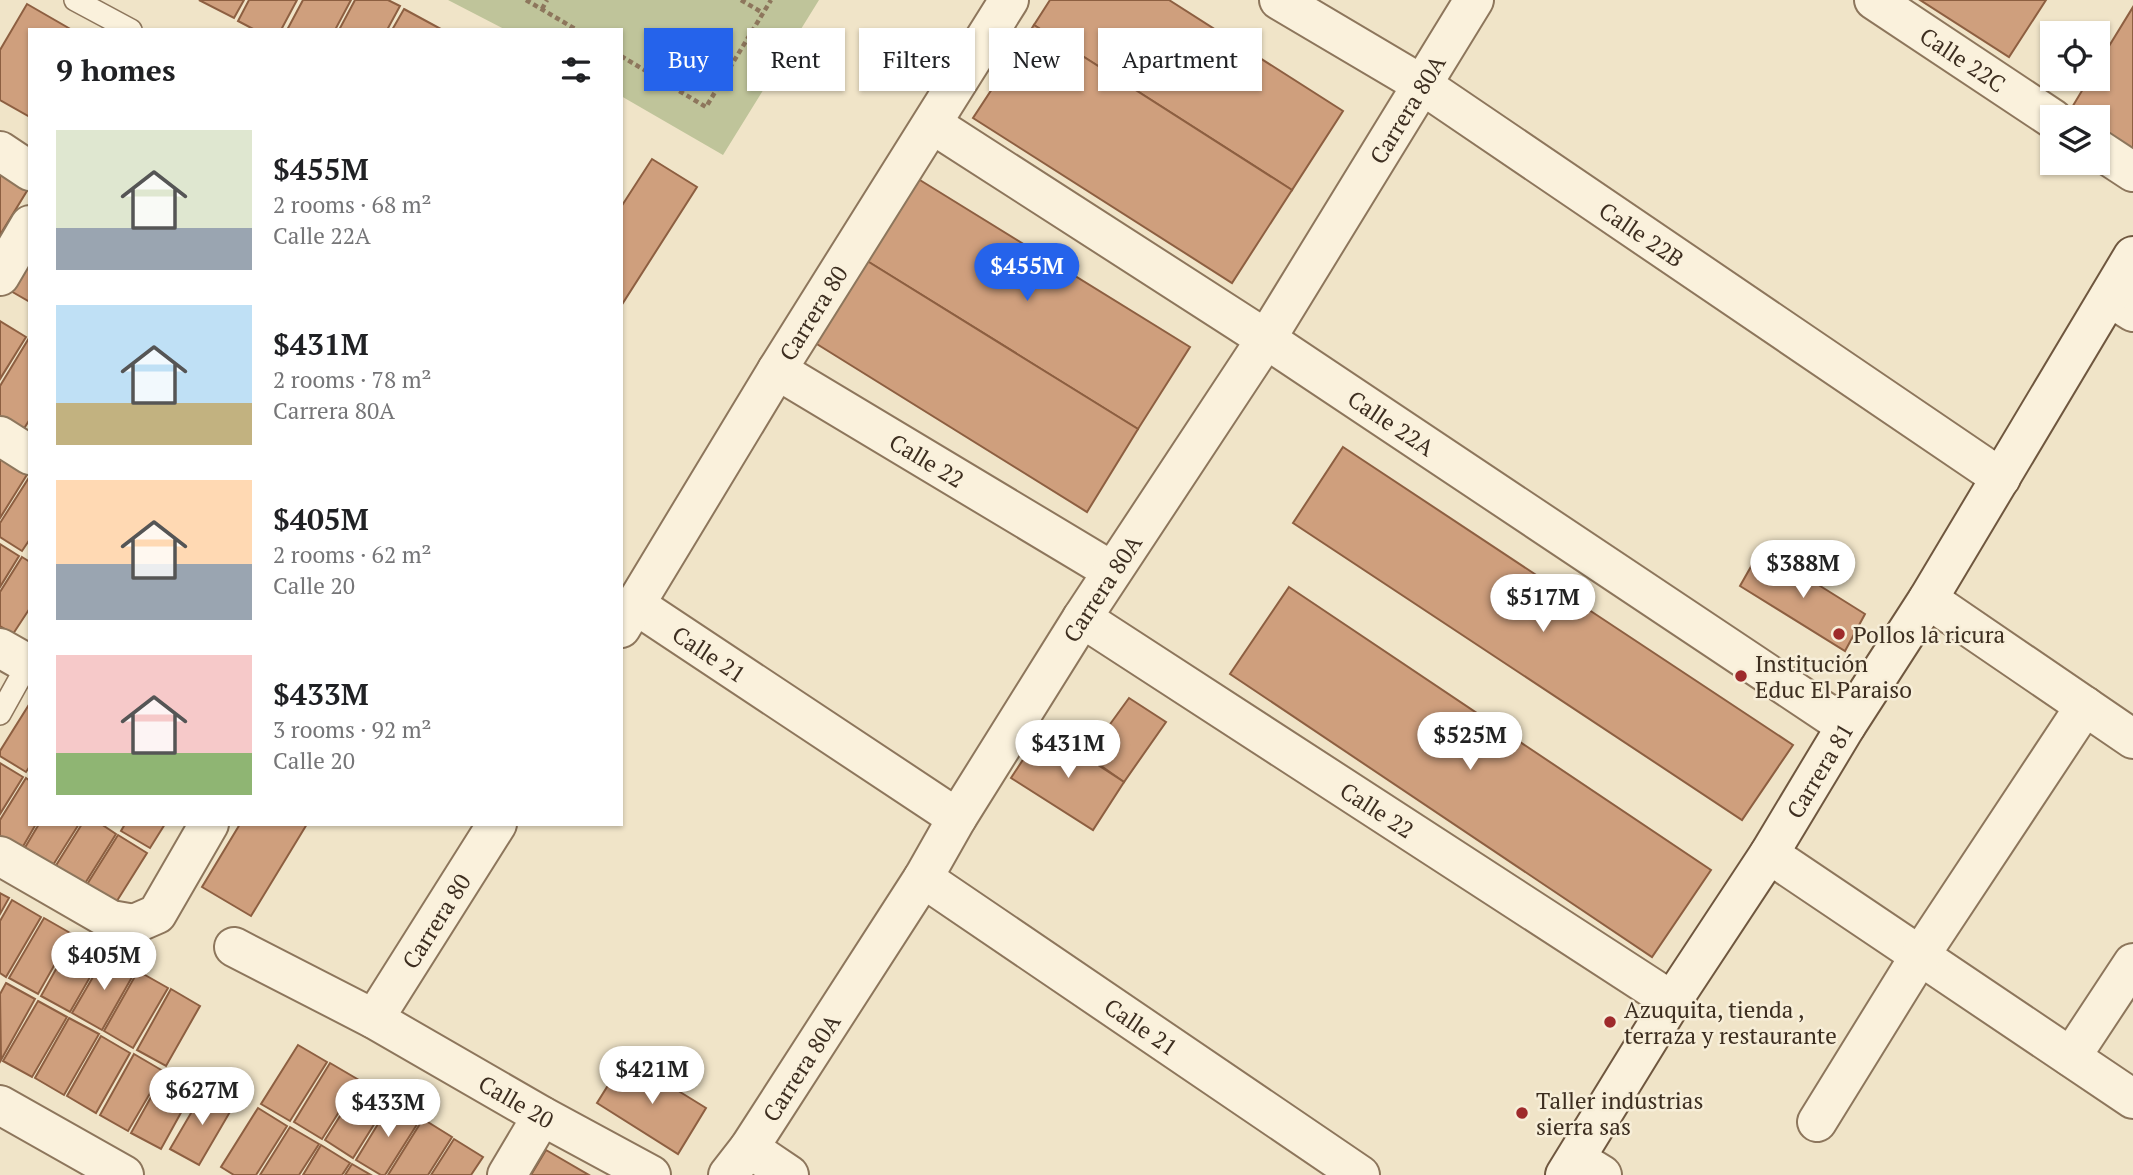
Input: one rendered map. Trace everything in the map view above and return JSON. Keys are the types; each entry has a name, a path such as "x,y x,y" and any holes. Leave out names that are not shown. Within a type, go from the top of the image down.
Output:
{"street":[{"name":"Carrera 80","path":"629,616 777,370 1009,0"},
{"name":"Calle 22B","path":"1279,0 1421,84 2001,478"},
{"name":"Carrera 80A","path":"738,1161 923,878 957,818 1112,571 1266,339 1474,0"},
{"name":"Calle 22C","path":"1874,0 2040,110"},
{"name":"Calle 22A","path":"932,124 1266,339 1846,726"},
{"path":"0,151 28,170"},
{"path":"2110,157 2133,172"},
{"path":"0,276 28,228"},
{"name":"Carrera 81","path":"1581,1170 1672,1001 1769,854 2001,478 2121,305 2133,256"},
{"name":"Calle 22","path":"777,370 1112,571"},
{"path":"0,436 28,454"},
{"path":"1928,599 2133,738"},
{"name":"Calle 21","path":"629,616 957,818"},
{"name":"Calle 22","path":"1082,618 1672,1001"},
{"path":"1817,1122 1919,957 2085,706"},
{"path":"0,856 111,920 134,924 157,914 208,826"},
{"name":"Carrera 80","path":"374,1019 496,826"},
{"path":"1769,854 2133,1099"},
{"name":"Calle 21","path":"923,878 1360,1175"},
{"name":"Calle 20","path":"234,947 374,1019 651,1175"},
{"path":"2071,1057 2133,962"},
{"path":"0,1105 124,1175"},
{"path":"507,1175 542,1116"},
{"path":"738,1161 789,1175"}],"lane":[{"path":"75,0 127,28"},
{"path":"0,714 22,659"}],"path":[{"path":"526,0 574,28"},
{"path":"542,9 547,0"},
{"path":"740,0 763,13"},
{"path":"623,57 706,107 771,0"}],"green space":[{"path":"448,0 819,0 802,28 747,28 747,91 763,91 723,155 623,97 623,28 502,28"}],"building":[{"path":"199,0 244,0 234,18"},
{"path":"249,0 297,0 282,28 251,28 238,21"},
{"path":"303,0 351,0 336,28 288,28"},
{"path":"355,0 388,0 400,6 388,28 340,28"},
{"path":"1050,0 1169,0 1213,28 1098,28 1098,66 1084,57 1084,28 1039,28 1034,25"},
{"path":"1920,0 2046,0 2009,57"},
{"path":"27,4 69,28 28,28 28,116 0,100 0,50"},
{"path":"2133,7 2133,153 2110,139 2110,105 2073,105 2082,91 2110,91 2110,44"},
{"path":"404,9 439,28 393,28"},
{"path":"1084,57 1098,66 1098,91 1137,91 1292,190 1232,283 973,118 991,91 1084,91"},
{"path":"1262,59 1343,111 1292,190 1137,91 1262,91"},
{"path":"652,159 697,187 623,303 623,204"},
{"path":"0,166 28,185 28,189 0,235"},
{"path":"915,177 1190,347 1138,429 864,259"},
{"path":"28,243 28,301 2,286"},
{"path":"864,259 1138,429 1087,512 812,341"},
{"path":"0,321 26,337 0,379"},
{"path":"28,340 28,422 20,435 0,424 0,386"},
{"path":"1343,447 1793,745 1742,820 1293,523"},
{"path":"0,456 28,473 0,518"},
{"path":"28,479 28,542 22,551 0,537 0,523"},
{"path":"0,544 19,556 0,587"},
{"path":"1761,549 1865,614 1845,651 1740,586"},
{"path":"22,557 28,561 28,611 13,634 0,626 0,592"},
{"path":"1289,587 1711,870 1652,957 1230,674"},
{"path":"1129,698 1166,722 1124,782 1087,756"},
{"path":"28,706 26,772 0,756 0,751"},
{"path":"1043,729 1124,782 1093,830 1011,778"},
{"path":"0,763 23,777 0,814"},
{"path":"26,778 28,826 35,826 18,855 0,844 0,820"},
{"path":"38,826 78,826 48,873 20,856"},
{"path":"81,826 104,826 116,834 79,893 50,875"},
{"path":"124,826 164,826 150,848 121,831"},
{"path":"239,826 306,826 251,916 202,887"},
{"path":"118,835 147,853 110,912 81,894"},
{"path":"0,893 9,898 0,914"},
{"path":"12,900 41,917 6,977 0,973 0,921"},
{"path":"44,918 72,934 38,994 9,978"},
{"path":"75,935 105,951 70,1012 41,996"},
{"path":"107,953 136,970 102,1030 72,1013"},
{"path":"138,971 168,988 133,1048 104,1031"},
{"path":"6,983 35,999 1,1060 0,994"},
{"path":"171,989 200,1006 166,1066 137,1050"},
{"path":"38,1001 67,1017 32,1077 3,1061"},
{"path":"69,1018 99,1034 64,1095 35,1078"},
{"path":"101,1036 130,1053 96,1113 67,1096"},
{"path":"298,1045 327,1062 290,1121 261,1104"},
{"path":"134,1054 163,1071 128,1131 100,1115"},
{"path":"625,1058 706,1108 678,1154 597,1103"},
{"path":"330,1063 359,1080 322,1139 294,1122"},
{"path":"165,1072 194,1089 161,1149 131,1133"},
{"path":"362,1081 390,1099 353,1158 325,1140"},
{"path":"205,1089 234,1105 199,1165 170,1149"},
{"path":"392,1101 421,1118 385,1175 381,1175 356,1160"},
{"path":"258,1108 287,1126 256,1175 234,1175 221,1167"},
{"path":"423,1119 452,1137 428,1175 388,1175"},
{"path":"290,1127 319,1144 299,1175 260,1175"},
{"path":"454,1139 483,1157 471,1175 431,1175"},
{"path":"321,1145 350,1163 342,1175 303,1175"},
{"path":"546,1150 589,1175 531,1175"},
{"path":"352,1164 371,1175 345,1175"}],"place":[{"name":"Pollos la ricura","path":"1839,634"},
{"name":"Institución Educ El Paraiso","path":"1741,676"},
{"name":"Azuquita, tienda , terraza y restaurante","path":"1610,1022"},
{"name":"Taller industrias sierra sas","path":"1522,1113"}]}
